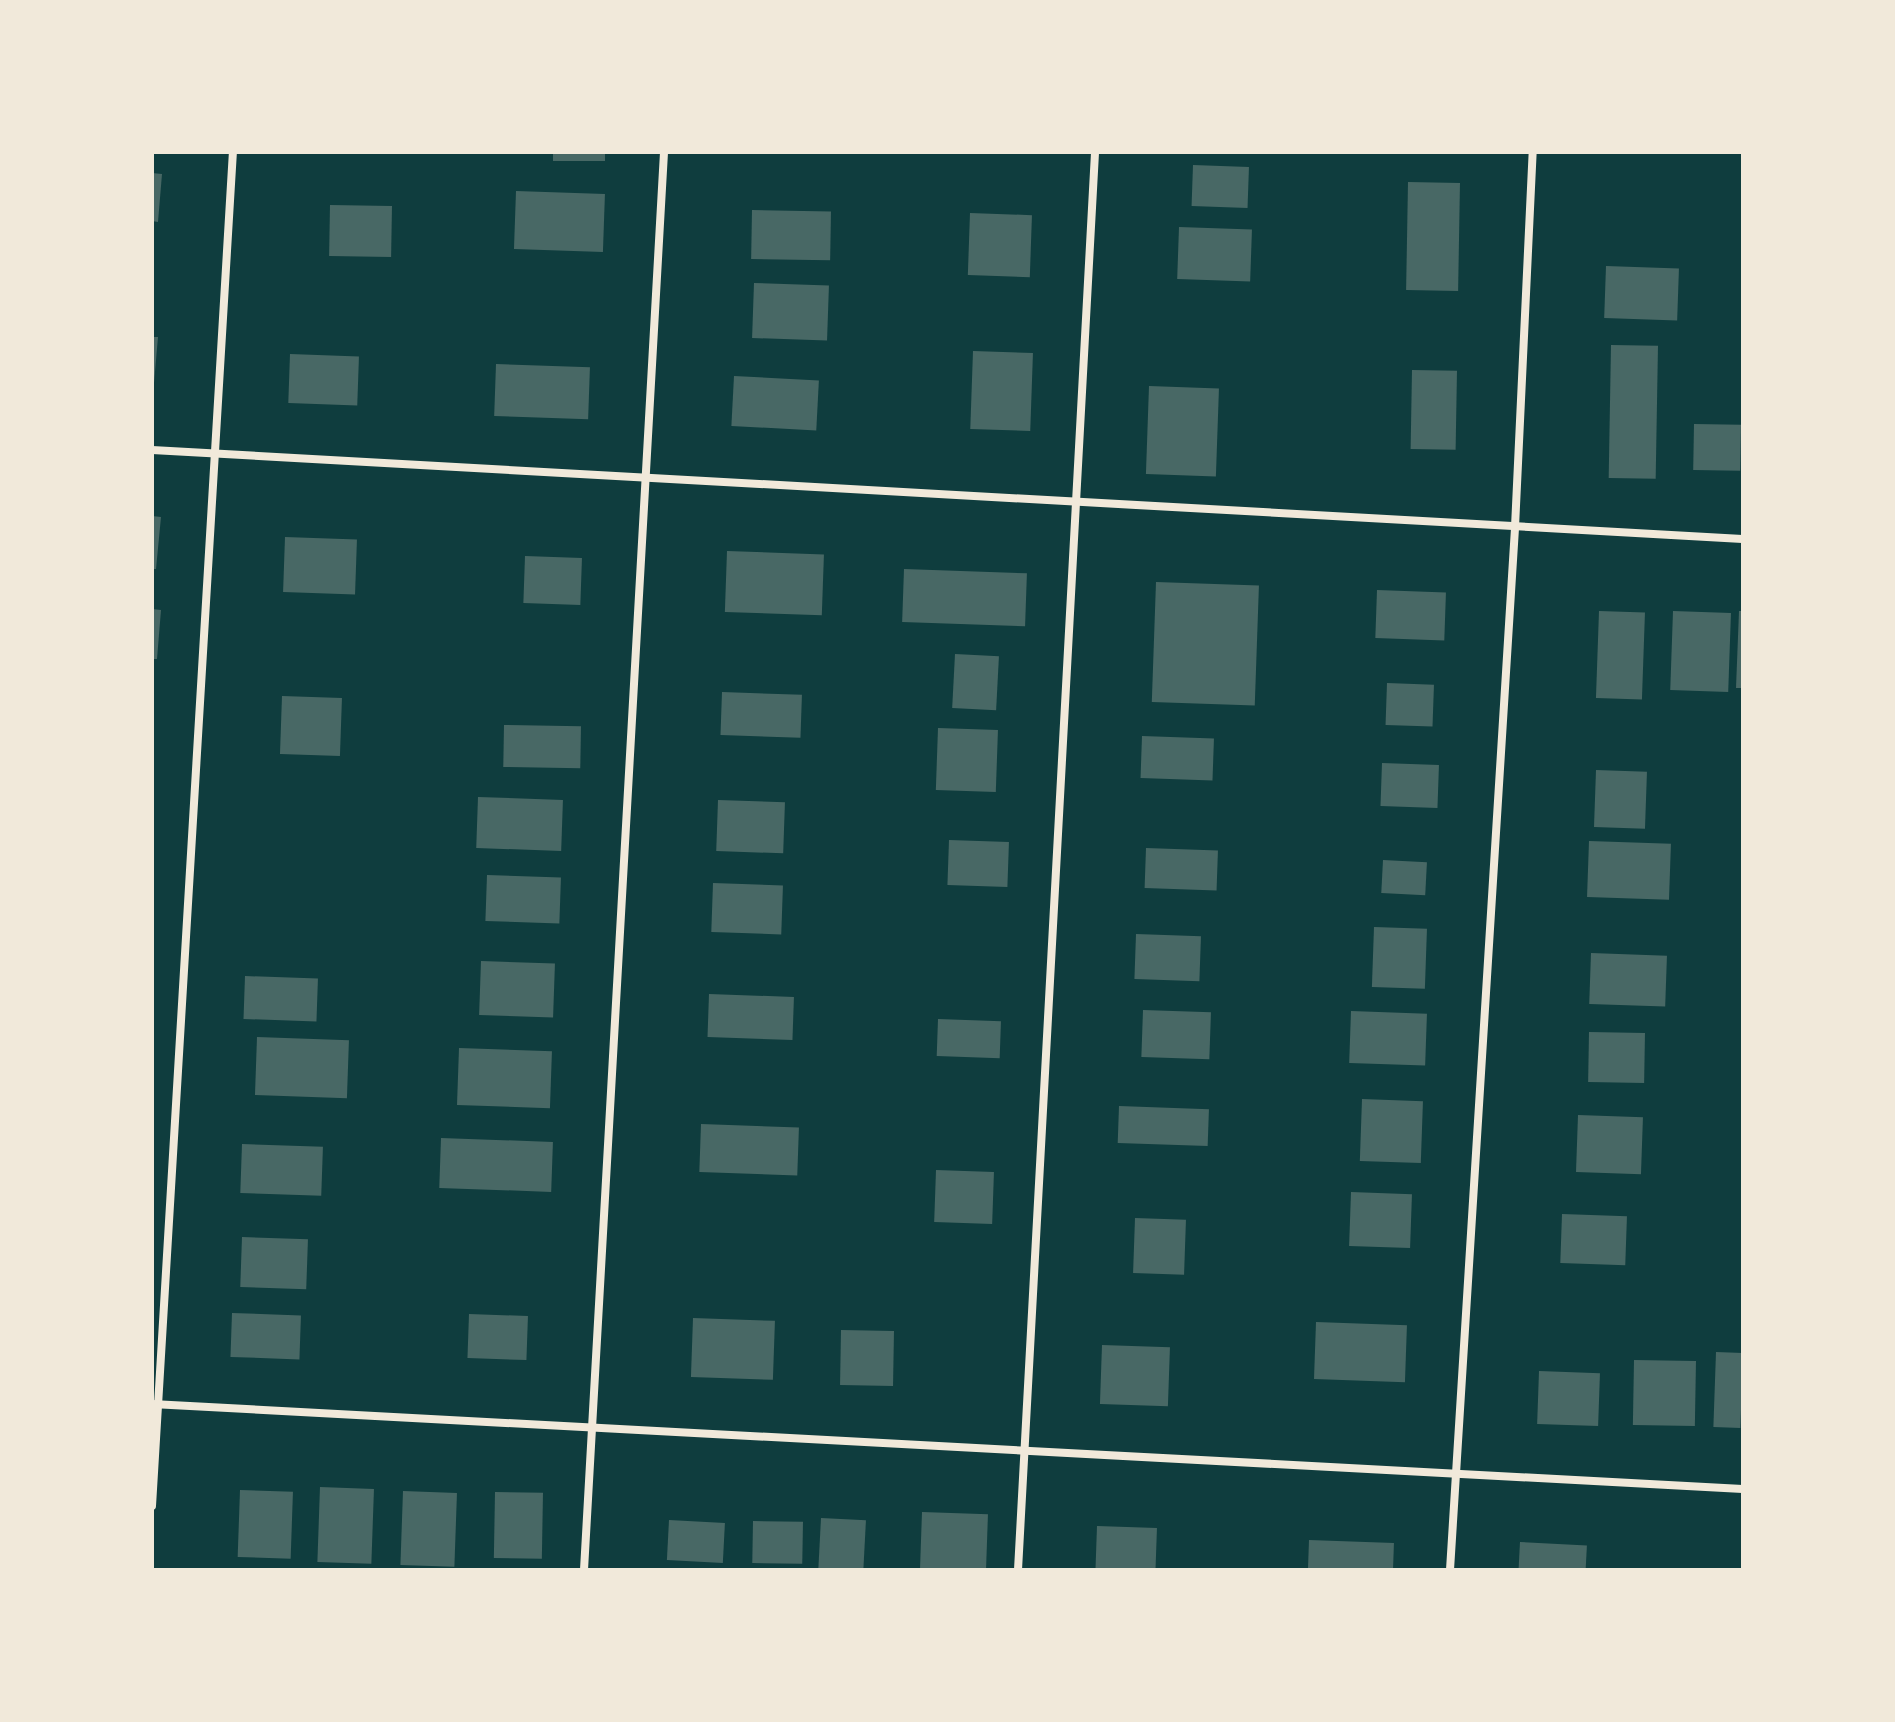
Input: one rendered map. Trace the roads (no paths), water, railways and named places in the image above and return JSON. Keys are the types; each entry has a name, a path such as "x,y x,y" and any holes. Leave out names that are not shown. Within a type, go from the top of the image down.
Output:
{"street":[{"path":"152,1506 233,152"},
{"path":"584,1570 664,152"},
{"path":"1018,1570 1027,1449 1048,961 1079,502 1095,152"},
{"path":"1450,1570 1515,527 1533,152"},
{"path":"152,450 1743,539"},
{"path":"156,1405 1743,1489"}]}
